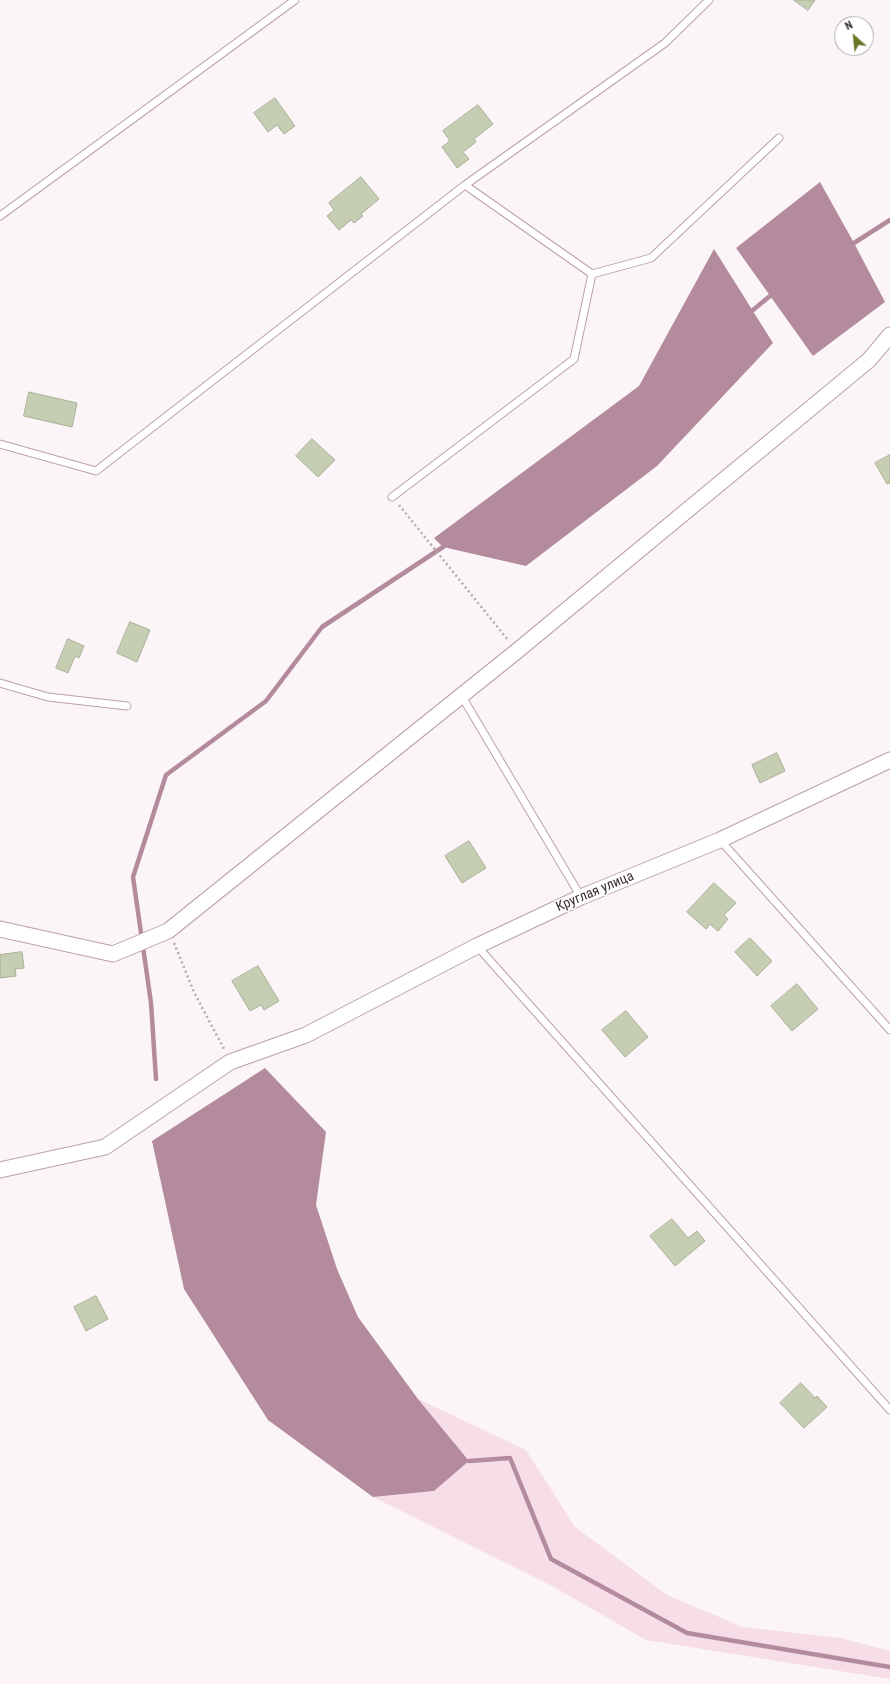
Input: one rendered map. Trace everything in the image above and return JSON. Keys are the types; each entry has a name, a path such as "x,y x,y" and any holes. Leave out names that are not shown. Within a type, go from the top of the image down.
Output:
{"street":[{"path":"0,929 113,954 168,931 517,651 869,360 890,335"},
{"name":"Круглая улица","path":"0,1170 105,1147 230,1062 306,1035 477,946 581,897 720,840 890,760"}],"lane":[{"path":"0,216 295,0"},
{"path":"0,444 96,471 465,185 666,43 709,0"},
{"path":"592,274 651,258 779,138"},
{"path":"465,185 592,274"},
{"path":"392,497 574,359 592,274"},
{"path":"0,683 48,697 127,706"},
{"path":"461,695 581,897"},
{"path":"720,840 890,1030"},
{"path":"477,946 890,1410"}],"path":[{"path":"392,497 517,651"},
{"path":"168,931 194,992 230,1062"}],"shaded area":[{"path":"820,182 885,302 813,356 736,248"},
{"path":"714,249 773,343 657,466 526,566 443,547 434,538 639,386"},
{"path":"265,1068 326,1132 316,1205 337,1269 358,1317 418,1399 469,1461 434,1491 373,1497 268,1420 184,1289 152,1141"},
{"path":"418,1399 526,1450 575,1527 667,1595 743,1627 841,1638 890,1651 890,1679 646,1640 554,1587 373,1497 434,1491 469,1461"}],"building":[{"path":"794,0 815,0 808,10"},
{"path":"275,98 295,126 284,134 277,125 268,132 254,113"},
{"path":"478,105 493,124 474,139 476,142 463,152 469,159 457,168 442,147 450,141 443,131"},
{"path":"361,177 379,199 361,214 363,216 354,223 351,220 339,230 327,216 334,210 329,203"},
{"path":"29,392 77,403 72,427 24,416"},
{"path":"312,439 335,460 318,477 296,456"},
{"path":"890,455 890,483 887,484 875,463"},
{"path":"130,622 150,630 137,662 117,653"},
{"path":"68,639 84,646 79,658 75,656 68,673 56,668"},
{"path":"777,753 785,771 760,783 752,765"},
{"path":"469,841 486,868 462,883 445,856"},
{"path":"714,883 736,903 724,915 728,919 718,931 710,924 706,929 687,912"},
{"path":"750,938 772,961 757,976 735,952"},
{"path":"22,952 24,968 15,969 16,976 0,978 0,955"},
{"path":"258,966 279,1001 264,1010 261,1005 250,1011 232,981"},
{"path":"797,984 818,1009 792,1031 771,1006"},
{"path":"626,1011 648,1037 625,1057 602,1030"},
{"path":"672,1219 688,1238 697,1231 705,1241 675,1266 650,1236"},
{"path":"96,1296 108,1319 86,1331 74,1307"},
{"path":"801,1383 815,1398 817,1396 827,1407 804,1428 780,1403"}],"waterway":[{"path":"854,243 890,220"},
{"path":"753,310 770,296"},
{"path":"156,1079 151,1003 133,877 166,775 266,701 322,627 443,547"},
{"path":"469,1461 510,1458 551,1559 687,1633 890,1667"}]}
